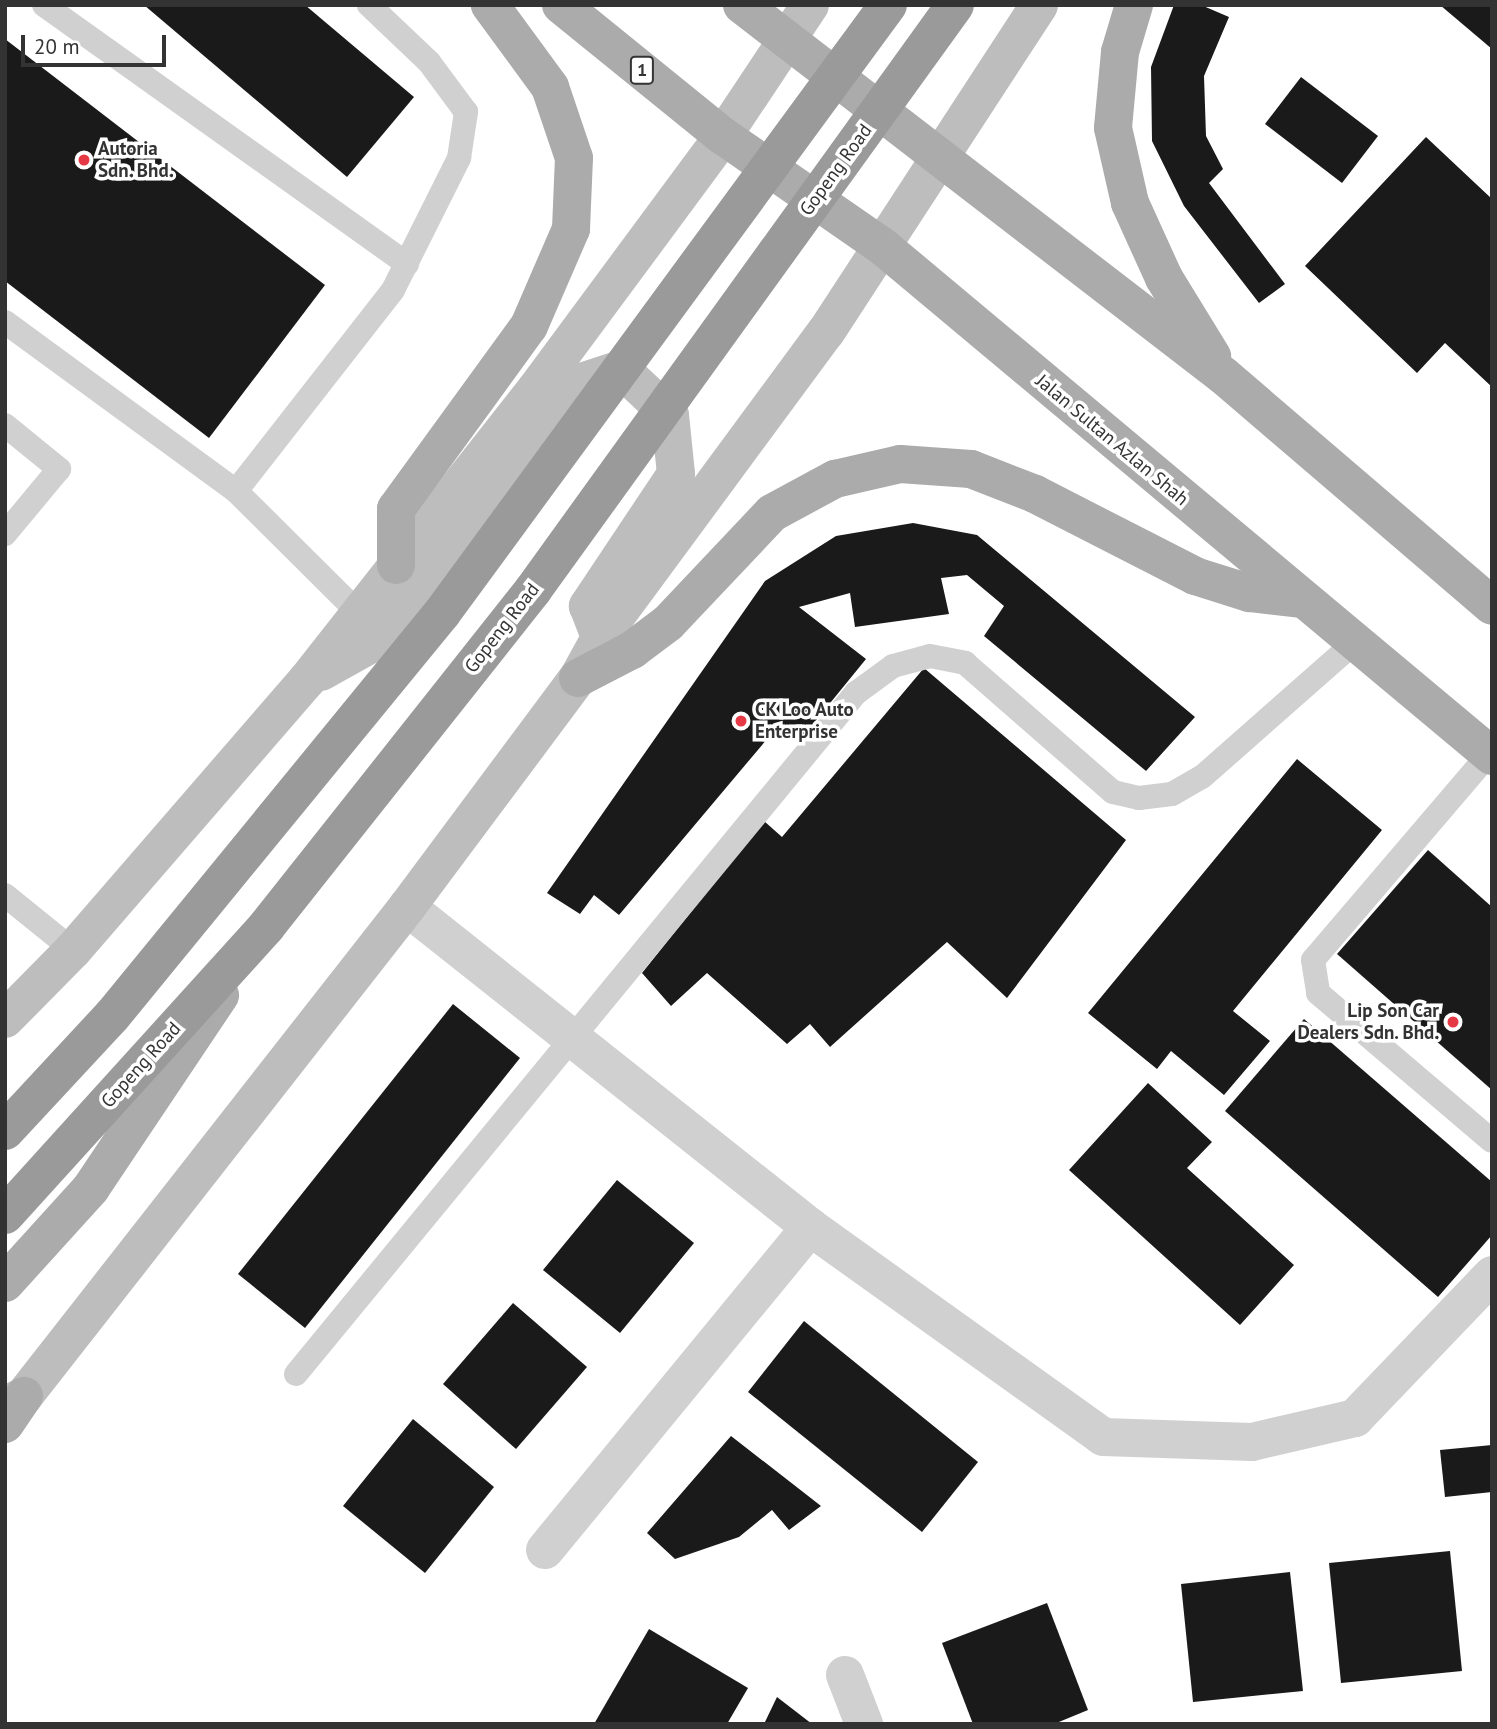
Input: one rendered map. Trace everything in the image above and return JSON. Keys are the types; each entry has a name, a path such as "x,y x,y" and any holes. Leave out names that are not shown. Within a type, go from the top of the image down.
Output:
{"highway":[{"path":"5,1131 112,1016 442,613 888,5"},
{"name":"Gopeng Road","path":"5,1215 266,927 533,590 955,5"}],"main road":[{"path":"396,565 396,509 529,326 571,229 574,158 550,87 490,5"},
{"name":"1","path":"561,5 723,136"},
{"path":"742,5 941,155 1224,376 1492,606"},
{"path":"1134,5 1120,52 1113,128 1130,203 1164,278 1224,376"},
{"name":"Jalan Sultan Azlan Shah","path":"723,136 882,246 1490,755"},
{"path":"578,678 632,650 668,623 772,513 835,479 900,464 971,469 1035,494 1195,576 1249,593 1301,599"},
{"path":"5,1283 91,1188 266,927"}],"street":[{"path":"5,1019 73,950 307,680 536,389 723,136 810,5"},
{"path":"12,1408 407,907 578,678 600,638 826,332 1039,5"},
{"path":"307,680 371,644 578,383 621,369 670,415 676,474 588,606 600,638"},
{"path":"407,907 810,1227 1103,1437 1252,1442 1355,1418 1492,1275"},
{"path":"545,1550 810,1227"},
{"path":"845,1675 864,1724"}],"lane":[{"path":"44,5 407,264"},
{"path":"236,491 393,290 459,158 466,112 429,62 369,5"},
{"path":"5,322 236,491 359,613"},
{"path":"5,425 59,468 5,534"},
{"path":"296,1374 856,693 893,666 930,656 965,663 1113,792 1139,798 1172,794 1202,777 1354,643"},
{"path":"1490,755 1313,960 1318,993 1492,1140"},
{"path":"5,895 73,950"}],"building":[{"path":"144,5 305,5 414,97 347,177"},
{"path":"1174,5 1201,5 1229,17 1204,76 1206,136 1223,169 1209,183 1285,284 1259,303 1184,206 1152,141 1151,67"},
{"path":"1440,5 1492,5 1492,49"},
{"name":"Autoria Sdn. Bhd.","path":"5,39 325,285 209,438 5,281"},
{"path":"1301,77 1378,136 1342,183 1265,124"},
{"path":"1426,137 1492,199 1492,387 1445,343 1417,373 1305,266"},
{"name":"CK Loo Auto Enterprise","path":"913,523 977,535 1195,717 1146,771 984,636 1004,606 967,575 941,578 949,614 855,627 850,593 799,607 866,659 800,740 778,726 619,915 594,895 580,914 547,893 765,581 836,536"},
{"path":"924,668 1126,840 1007,998 947,942 830,1047 810,1024 787,1044 707,973 671,1006 642,973 764,821 782,837"},
{"path":"1297,759 1382,830 1233,1011 1270,1041 1224,1095 1171,1051 1157,1069 1088,1013"},
{"name":"Lip Son Car Dealers Sdn. Bhd.","path":"1428,850 1492,907 1492,1090 1337,954"},
{"path":"453,1004 520,1058 305,1328 238,1274"},
{"path":"1304,1019 1492,1182 1492,1235 1438,1297 1225,1111"},
{"path":"1148,1083 1212,1142 1187,1168 1294,1265 1240,1325 1069,1170"},
{"path":"617,1180 694,1243 620,1333 543,1270"},
{"path":"513,1303 587,1367 516,1449 443,1384"},
{"path":"804,1321 978,1462 922,1532 748,1392"},
{"path":"413,1419 494,1487 425,1573 343,1506"},
{"path":"731,1436 821,1506 789,1530 772,1510 739,1537 675,1559 647,1533"},
{"path":"1492,1445 1492,1492 1445,1497 1440,1450"},
{"path":"1450,1551 1462,1671 1341,1683 1329,1563"},
{"path":"1290,1572 1303,1691 1193,1702 1181,1584"},
{"path":"1047,1603 1088,1710 1054,1724 973,1724 942,1643"},
{"path":"649,1629 748,1688 727,1724 594,1724"},
{"path":"777,1697 812,1724 764,1724"}],"place":[{"name":"Autoria Sdn. Bhd.","path":"84,160"},
{"name":"CK Loo Auto Enterprise","path":"741,721"},
{"name":"Lip Son Car Dealers Sdn. Bhd.","path":"1453,1022"}]}
